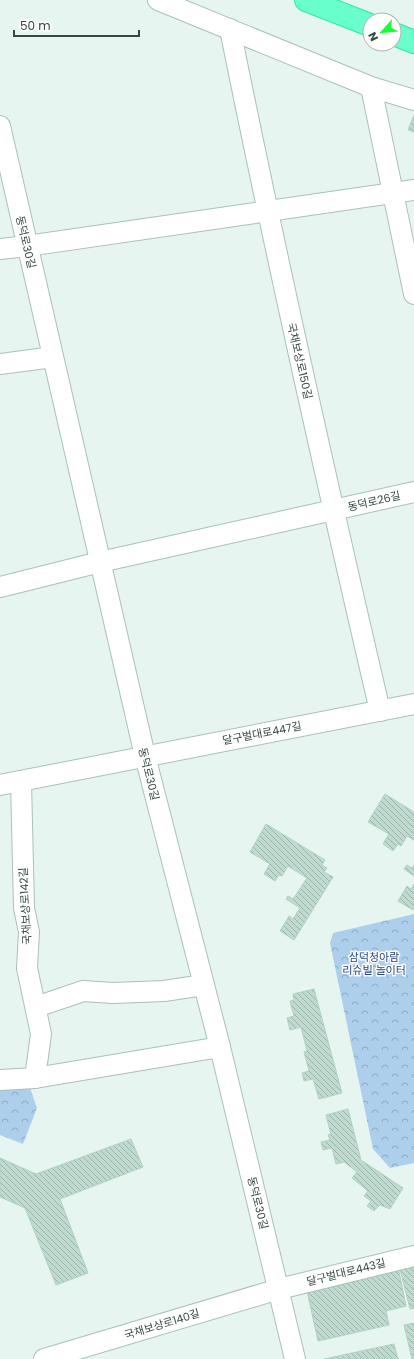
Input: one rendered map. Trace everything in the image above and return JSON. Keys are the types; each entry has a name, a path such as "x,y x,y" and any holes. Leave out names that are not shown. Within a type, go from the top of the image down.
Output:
{"highway":[{"path":"306,0 362,22"},
{"path":"402,37 414,42"}],"street":[{"path":"158,0 371,87 414,100"},
{"name":"국채보상로150길","path":"230,29 267,211 333,510"},
{"path":"371,87 414,294"},
{"name":"동덕로30길","path":"0,126 145,756 220,1047 295,1359"},
{"path":"0,248 27,246 414,190"},
{"path":"0,364 53,357"},
{"name":"동덕로26길","path":"333,510 414,492"},
{"path":"0,587 100,562 333,510 380,711"},
{"name":"달구벌대로447길","path":"145,756 414,704"},
{"path":"0,785 145,756"},
{"name":"국채보상로142길","path":"21,781 24,908 29,932 27,968 41,1034 34,1078"},
{"path":"36,1007 83,991 113,993 164,991 204,985"},
{"path":"0,1080 34,1078 220,1047"},
{"name":"달구벌대로443길","path":"279,1289 414,1256"},
{"name":"국채보상로140길","path":"44,1359 279,1289"}],"green space":[{"name":"삼덕청아람 리슈빌 놀이터","path":"414,914 414,1163 390,1168 373,1149 330,943 333,933"},
{"path":"27,1079 37,1108 23,1144 0,1135 0,1082"}],"building":[{"path":"414,115 414,132 408,130"},
{"path":"385,794 414,812 414,840 407,836 401,846 398,844 393,851 383,844 389,834 368,822"},
{"path":"266,824 325,860 322,865 327,868 324,872 333,877 294,940 280,931 289,916 293,919 300,908 286,899 288,896 293,899 307,878 288,866 282,876 279,875 275,881 264,874 270,864 250,852"},
{"path":"407,865 412,868 414,865 414,876 404,869"},
{"path":"414,884 413,910 398,901 407,886 411,889"},
{"path":"314,989 342,1093 319,1099 313,1079 304,1081 302,1073 309,1071 304,1052 307,1051 301,1027 290,1030 287,1018 294,1016 290,1001 294,1000 293,994"},
{"path":"348,1109 361,1160 403,1188 390,1209 380,1205 374,1211 367,1206 371,1201 364,1196 368,1191 352,1178 357,1172 344,1162 336,1164 332,1148 323,1150 321,1142 330,1140 328,1135 331,1134 326,1115"},
{"path":"131,1139 143,1167 60,1199 88,1273 56,1285 25,1208 0,1197 0,1158 36,1174"},
{"path":"414,1262 414,1308 410,1309 399,1265"},
{"path":"399,1271 406,1306 386,1311 389,1325 318,1341 307,1291"},
{"path":"414,1323 414,1359 412,1359 404,1325"},
{"path":"394,1344 398,1359 324,1359"}]}
